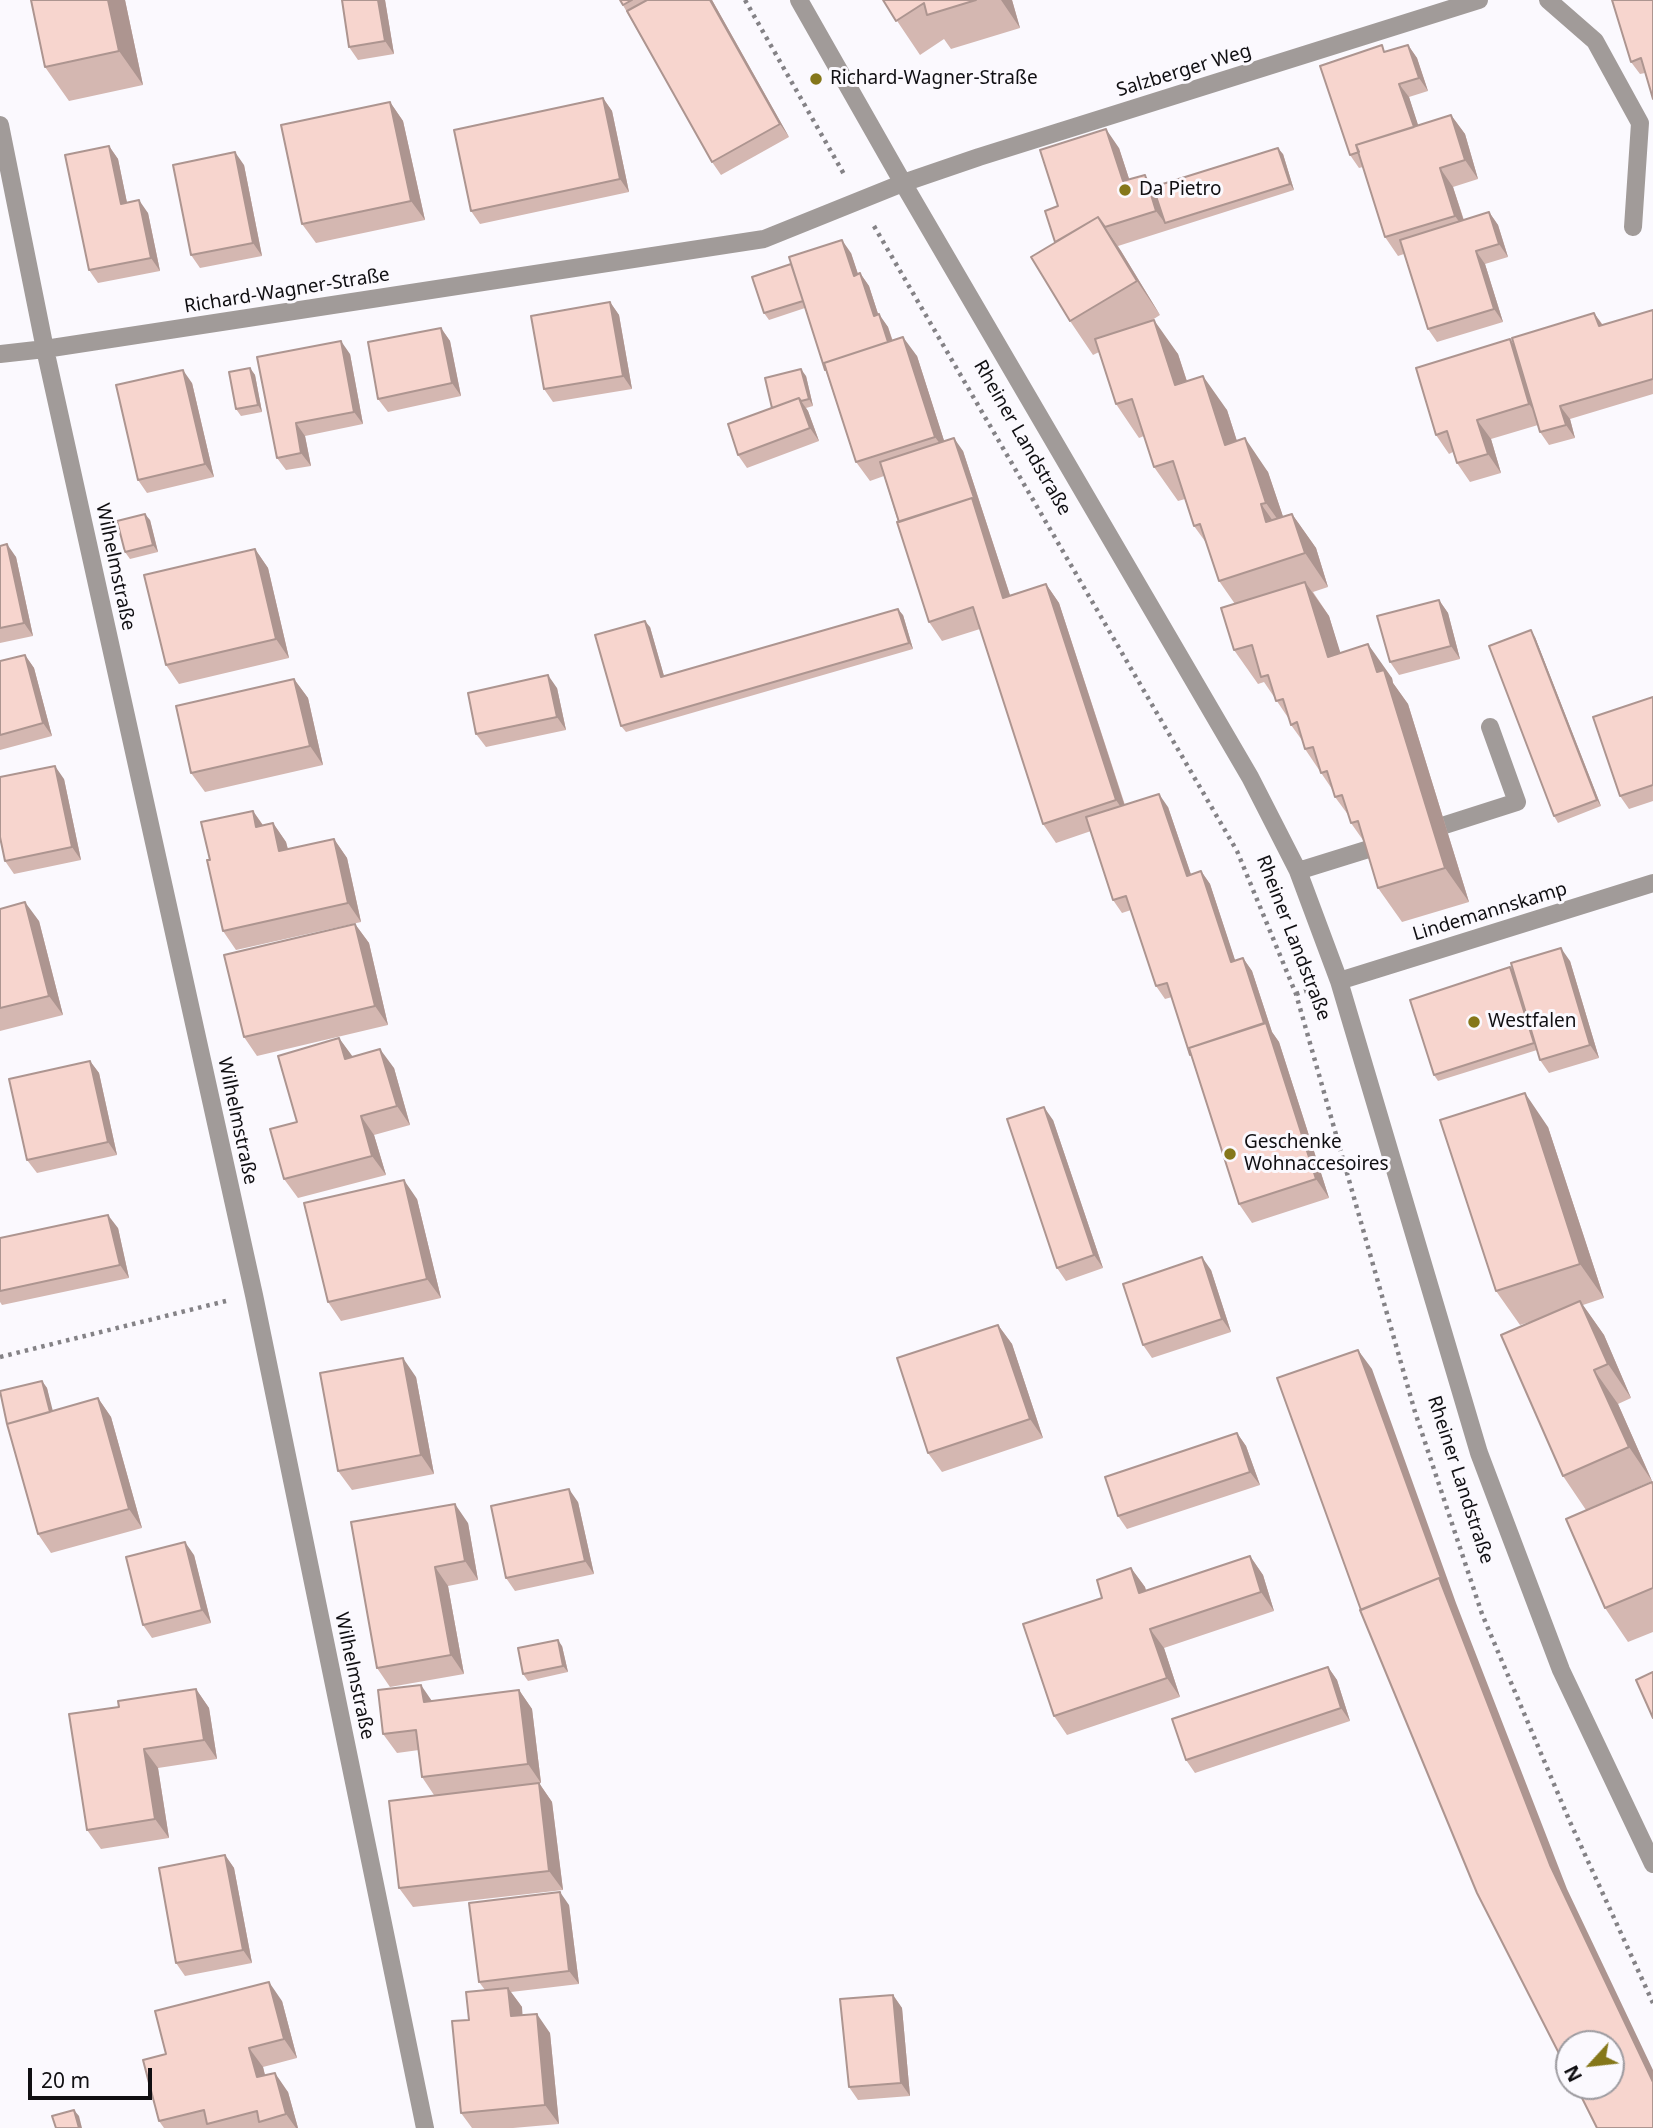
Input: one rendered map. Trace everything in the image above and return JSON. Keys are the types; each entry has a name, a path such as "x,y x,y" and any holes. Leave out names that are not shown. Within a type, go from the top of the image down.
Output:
{"street":[{"name":"Rheiner Landstraße","path":"799,0 1250,777 1298,872 1339,981 1479,1453 1561,1670 1653,1864"},
{"name":"Salzberger Weg","path":"903,183 1479,0"},
{"path":"1548,0 1595,41 1640,122 1633,227"},
{"name":"Wilhelmstraße","path":"0,125 46,349 254,1295 425,2128"},
{"name":"Richard-Wagner-Straße","path":"0,354 764,239 903,183"},
{"path":"1445,825 1517,802 1490,727"},
{"path":"1298,872 1372,848"},
{"name":"Lindemannskamp","path":"1339,981 1653,883"}],"path":[{"name":"Rheiner Landstraße","path":"745,0 1237,851 1296,994 1415,1412 1482,1614 1570,1822 1653,2003"},
{"path":"0,1357 254,1295"}],"building":[{"path":"31,0 108,0 119,51 45,67"},
{"path":"342,0 378,0 385,41 349,47"},
{"path":"647,0 710,0 780,124 712,162 627,11"},
{"path":"883,0 976,0 927,15 924,3 896,21"},
{"path":"1612,0 1653,0 1653,99 1641,58 1631,62"},
{"path":"1382,45 1384,52 1408,45 1419,78 1399,84 1414,127 1356,145 1359,152 1350,155 1320,66"},
{"path":"603,98 620,179 471,211 454,130"},
{"path":"390,102 411,201 302,224 281,125"},
{"path":"1451,115 1465,160 1440,168 1455,216 1385,237 1356,145"},
{"path":"1106,129 1123,181 1145,175 1156,211 1105,227 1098,217 1055,242 1045,211 1058,206 1040,150"},
{"path":"109,146 121,204 139,200 151,258 89,270 65,155"},
{"path":"1278,148 1290,184 1165,223 1153,187"},
{"path":"235,152 253,243 191,255 173,165"},
{"path":"1489,212 1499,244 1476,251 1494,309 1428,329 1400,240"},
{"path":"1098,217 1137,281 1070,321 1031,257"},
{"path":"842,240 854,276 860,273 874,316 879,314 888,342 824,363 825,370 789,257"},
{"path":"791,264 803,301 764,313 752,277"},
{"path":"610,302 623,376 544,389 531,316"},
{"path":"1653,310 1653,379 1560,406 1566,425 1540,432 1512,338 1594,313 1599,326"},
{"path":"1154,320 1175,385 1203,376 1225,445 1245,438 1266,503 1261,504 1266,522 1292,514 1305,553 1219,581 1200,524 1194,526 1173,461 1154,467 1132,399 1116,404 1095,339"},
{"path":"441,328 452,383 378,399 368,342"},
{"path":"903,337 935,437 856,462 824,363"},
{"path":"1510,339 1529,404 1477,420 1488,454 1457,463 1447,431 1436,435 1416,368"},
{"path":"341,341 354,412 296,423 301,453 277,458 257,357"},
{"path":"250,368 258,405 236,409 229,372"},
{"path":"801,369 809,399 801,401 799,398 772,408 765,378"},
{"path":"183,370 205,464 138,480 116,385"},
{"path":"799,398 810,428 738,455 728,424"},
{"path":"954,438 976,504 972,498 899,522 880,462"},
{"path":"972,498 1003,598 1046,584 1116,800 1043,824 973,607 929,622 897,522"},
{"path":"145,514 153,545 125,552 117,521"},
{"path":"7,544 24,623 0,628 0,546"},
{"path":"255,549 276,639 166,665 144,575"},
{"path":"1305,582 1328,657 1368,644 1377,672 1384,670 1445,868 1378,888 1358,821 1351,823 1342,795 1335,797 1327,771 1321,773 1313,747 1305,749 1297,722 1291,725 1283,699 1276,701 1268,675 1261,677 1252,645 1234,650 1221,608"},
{"path":"1439,600 1451,646 1390,662 1377,616"},
{"path":"898,609 909,643 621,726 595,635 645,621 661,677"},
{"path":"1531,630 1597,800 1554,816 1489,646"},
{"path":"25,655 43,723 0,735 0,661"},
{"path":"548,675 557,717 476,734 468,693"},
{"path":"294,679 310,746 191,773 176,706"},
{"path":"1653,697 1653,785 1620,796 1593,717"},
{"path":"55,766 72,847 5,861 0,837 0,777"},
{"path":"1159,794 1187,876 1201,871 1231,962 1243,958 1264,1023 1189,1048 1190,1055 1167,983 1156,986 1126,896 1113,900 1086,817"},
{"path":"253,811 256,827 273,823 279,851 334,839 348,903 223,931 201,822"},
{"path":"25,902 49,996 0,1008 0,909"},
{"path":"355,924 375,1006 244,1037 224,955"},
{"path":"1561,948 1590,1045 1540,1060 1511,963"},
{"path":"1510,967 1534,1043 1434,1075 1410,1000"},
{"path":"1266,1023 1316,1179 1239,1204 1189,1048"},
{"path":"339,1038 345,1059 380,1049 397,1106 361,1116 372,1156 284,1179 270,1129 297,1122 278,1056"},
{"path":"90,1061 108,1142 27,1160 9,1079"},
{"path":"1525,1093 1580,1264 1496,1291 1440,1120"},
{"path":"1044,1107 1094,1255 1057,1268 1007,1119"},
{"path":"404,1180 427,1279 328,1302 304,1203"},
{"path":"108,1215 120,1265 0,1291 0,1238"},
{"path":"1202,1257 1222,1319 1143,1345 1123,1284"},
{"path":"1580,1301 1608,1364 1594,1370 1629,1447 1563,1476 1501,1335"},
{"path":"998,1325 1030,1419 928,1453 897,1358"},
{"path":"1358,1350 1443,1584 1439,1578 1361,1610 1277,1378"},
{"path":"403,1358 421,1455 338,1471 320,1373"},
{"path":"42,1381 50,1412 7,1424 0,1391"},
{"path":"98,1398 129,1509 38,1534 7,1424"},
{"path":"1237,1433 1250,1472 1118,1516 1105,1477"},
{"path":"1652,1482 1653,1588 1605,1608 1566,1519"},
{"path":"569,1489 585,1561 506,1578 491,1506"},
{"path":"455,1504 465,1561 435,1567 451,1655 377,1668 351,1522"},
{"path":"185,1542 202,1610 143,1625 126,1557"},
{"path":"1250,1556 1261,1592 1150,1629 1167,1678 1054,1716 1023,1624 1102,1598 1097,1580 1131,1568 1139,1593"},
{"path":"1439,1578 1550,1865 1653,2082 1653,2128 1597,2128 1583,2100 1625,2100 1625,2030 1555,2030 1555,2046 1477,1893 1360,1610"},
{"path":"558,1640 563,1666 523,1674 518,1648"},
{"path":"1328,1667 1341,1708 1186,1760 1172,1719"},
{"path":"1653,1672 1653,1718 1636,1680"},
{"path":"421,1685 424,1702 519,1690 528,1764 422,1777 416,1730 383,1734 378,1690"},
{"path":"196,1689 204,1740 144,1749 155,1819 87,1830 69,1714 119,1707 118,1701"},
{"path":"539,1783 549,1871 399,1888 389,1801"},
{"path":"225,1855 243,1950 176,1963 159,1868"},
{"path":"560,1892 569,1971 479,1982 469,1903"},
{"path":"269,1982 284,2039 249,2048 257,2077 275,2073 286,2114 259,2122 257,2111 207,2124 204,2110 159,2121 143,2060 166,2054 155,2011"},
{"path":"508,1988 511,2016 537,2014 545,2105 461,2113 452,2021 469,2020 466,1992"},
{"path":"893,1995 901,2083 849,2087 840,1999"},
{"path":"74,2110 79,2128 56,2128 52,2116"}],"place":[{"name":"Richard-Wagner-Straße","path":"816,79"},
{"name":"Da Pietro","path":"1125,190"},
{"name":"Westfalen","path":"1474,1022"},
{"name":"Geschenke Wohnaccesoires","path":"1230,1154"}]}
